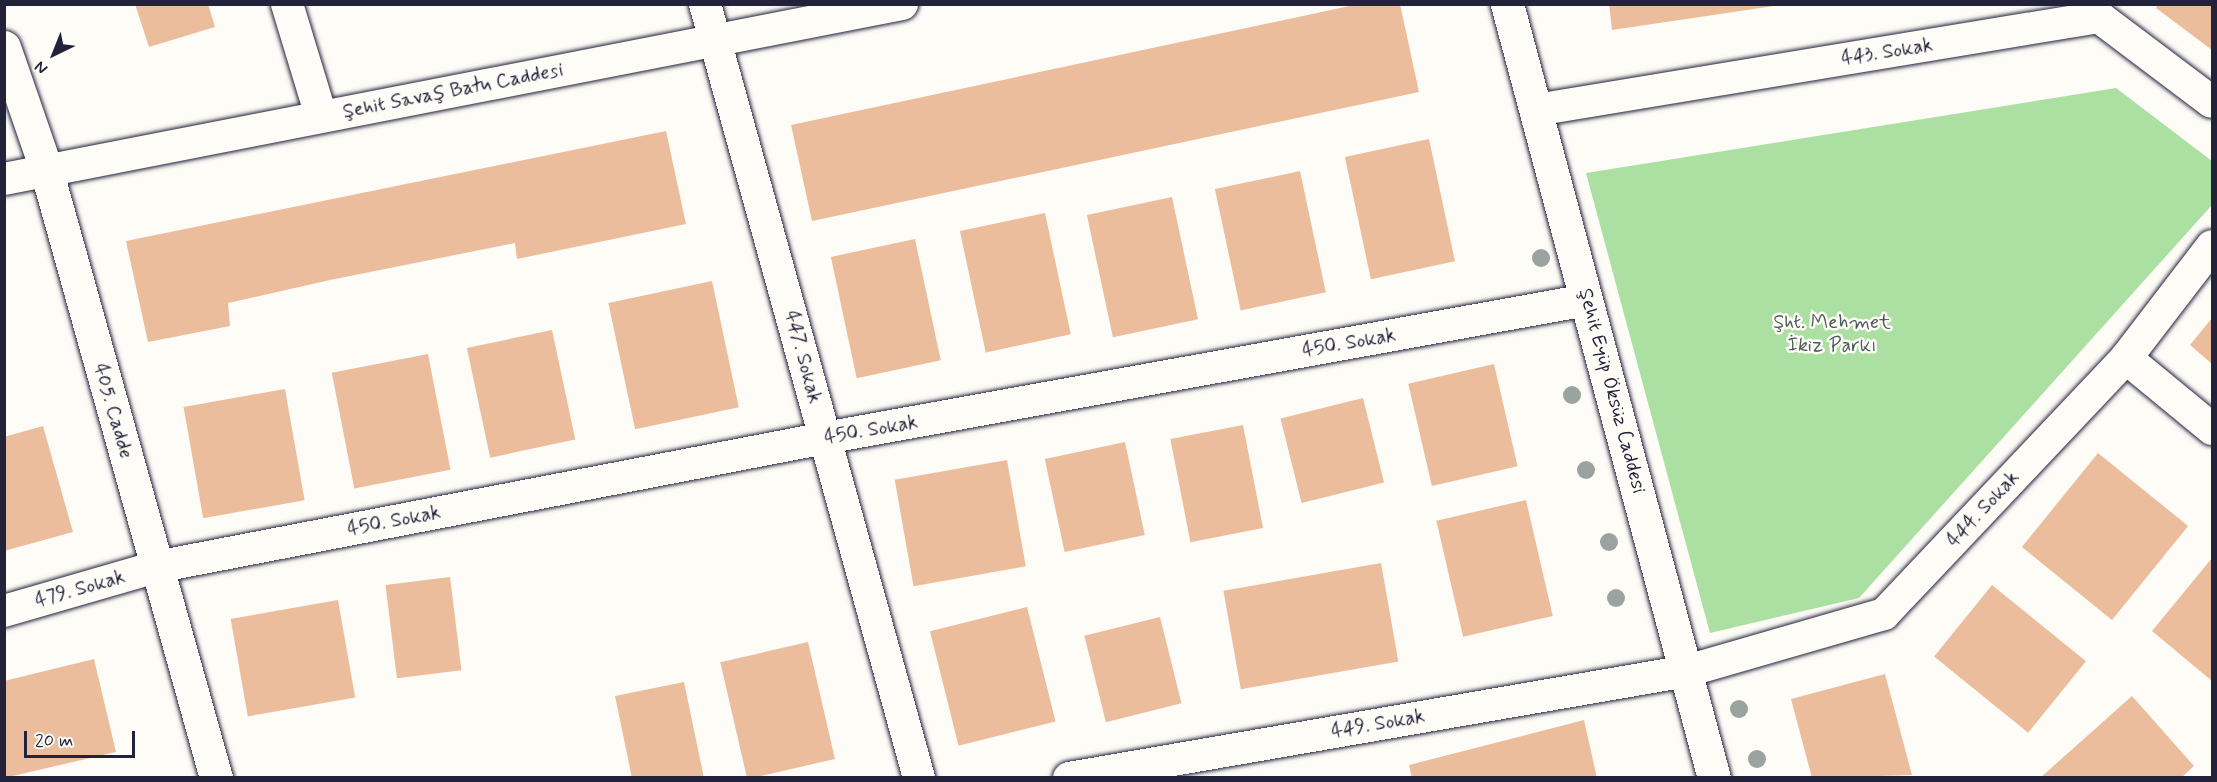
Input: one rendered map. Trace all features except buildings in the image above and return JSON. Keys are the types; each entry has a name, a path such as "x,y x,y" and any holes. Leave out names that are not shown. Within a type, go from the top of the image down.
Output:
{"street":[{"path":"287,4 321,116"},
{"name":"447. Sokak","path":"705,4 919,777"},
{"name":"Şehit Savaş Batu Caddesi","path":"4,179 902,4"},
{"name":"Şehit Eyüp Öksüz Caddesi","path":"1507,4 1688,671 1714,777"},
{"name":"443. Sokak","path":"1536,110 2099,17 2212,102"},
{"name":"405. Cadde","path":"4,47 46,169 216,777"},
{"name":"444. Sokak","path":"1688,671 1884,614 2126,358 2212,246"},
{"name":"450. Sokak","path":"156,567 825,438 1587,300"},
{"path":"2126,358 2212,429"},
{"name":"479. Sokak","path":"4,611 156,567"},
{"name":"449. Sokak","path":"1069,777 1688,671"}],"green space":[{"name":"Şht. Mehmet İkiz Parkı","path":"2116,88 2212,161 2212,205 1859,598 1710,633 1586,173"}]}
